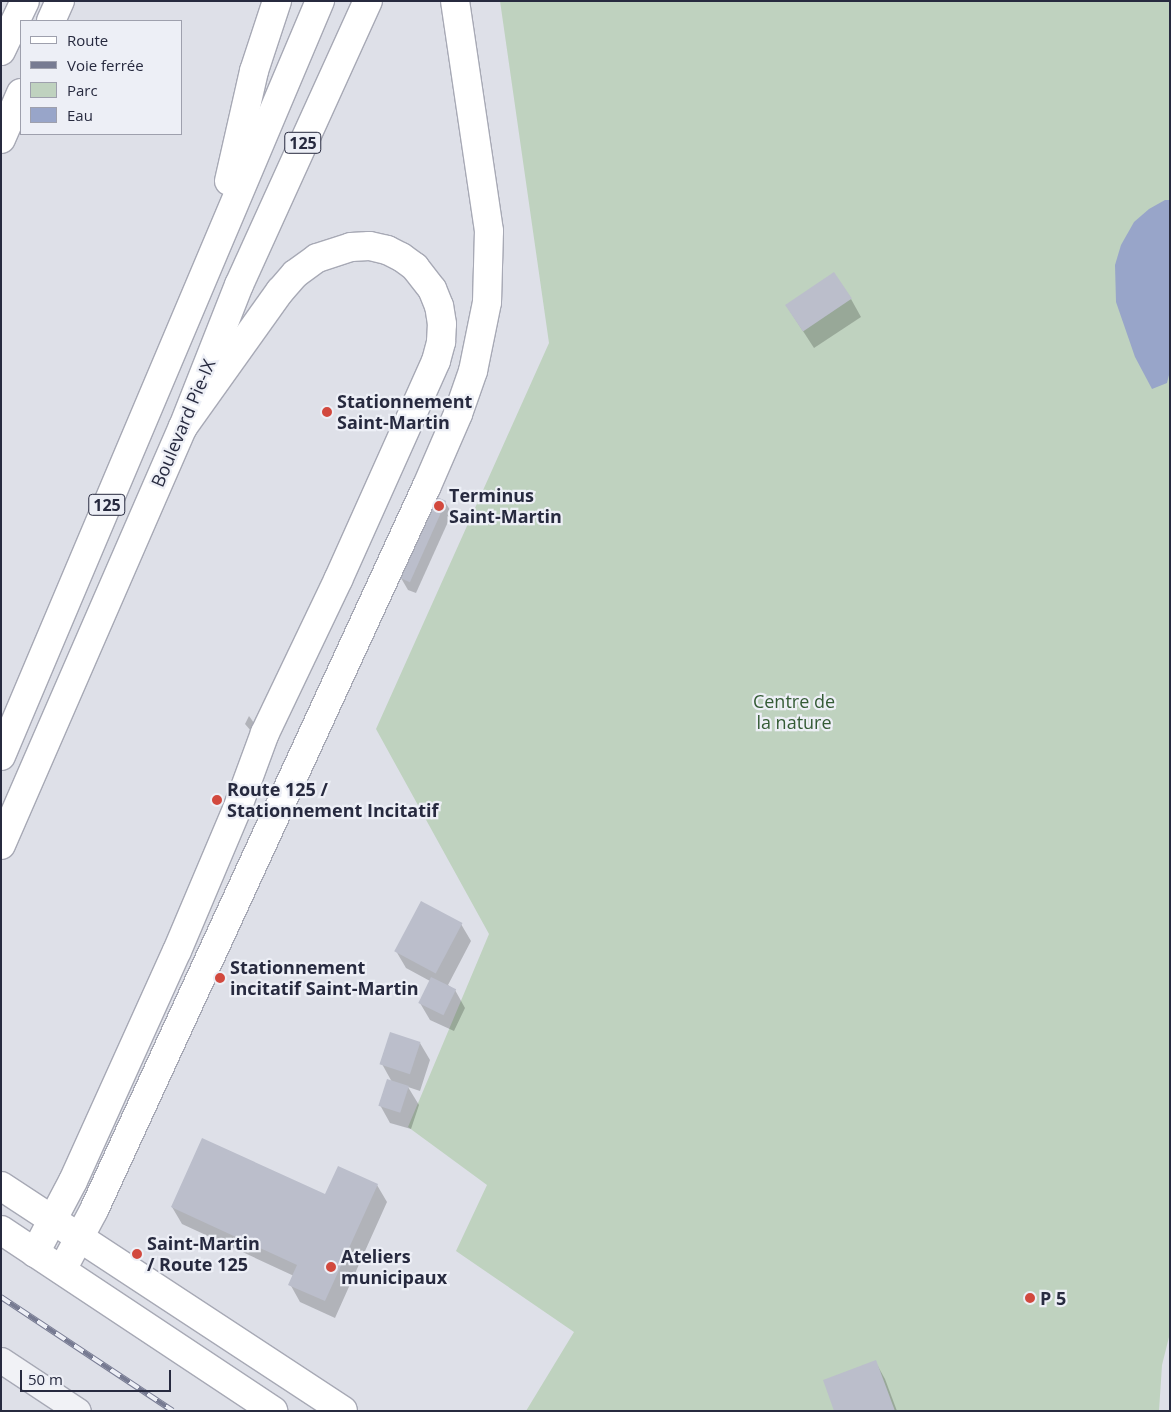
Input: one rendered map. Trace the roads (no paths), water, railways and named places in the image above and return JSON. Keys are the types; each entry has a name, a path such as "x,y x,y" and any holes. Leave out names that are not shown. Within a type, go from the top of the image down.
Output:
{"main road":[{"path":"1,51 25,1"},
{"path":"52,20 60,1"},
{"path":"212,253 254,71 277,1"},
{"name":"125","path":"1,756 320,1"},
{"name":"Boulevard Pie-IX","path":"1,845 183,427 239,285 368,1"},
{"path":"62,1270 80,1238 430,480 458,414 473,371 487,302 488,231 455,1"},
{"path":"1,139 20,95"},
{"path":"35,1253 73,1181 177,951 237,809 265,733 335,586 436,361 441,342 442,324 440,306 432,289 415,267 387,250 369,246 351,246 318,258 295,274 280,291 183,427"},
{"path":"1,1186 343,1411"},
{"path":"1,1230 273,1411"}],"street":[{"path":"1,1360 78,1411"}],"water":[{"path":"1165,200 1170,200 1170,371 1167,383 1152,389 1135,357 1116,302 1115,265 1121,245 1134,222 1149,209"}],"railway":[{"path":"1,1297 173,1411"}],"place":[{"name":"Stationnement Saint-Martin","path":"327,412"},
{"name":"Terminus Saint-Martin","path":"439,506"},
{"name":"Route 125 / Stationnement Incitatif","path":"217,800"},
{"name":"Stationnement incitatif Saint-Martin","path":"220,978"},
{"name":"Saint-Martin / Route 125","path":"137,1254"},
{"name":"Ateliers municipaux","path":"331,1267"},
{"name":"P 5","path":"1030,1298"}],"park label":[{"name":"Centre de la nature","path":"794,712"}]}
